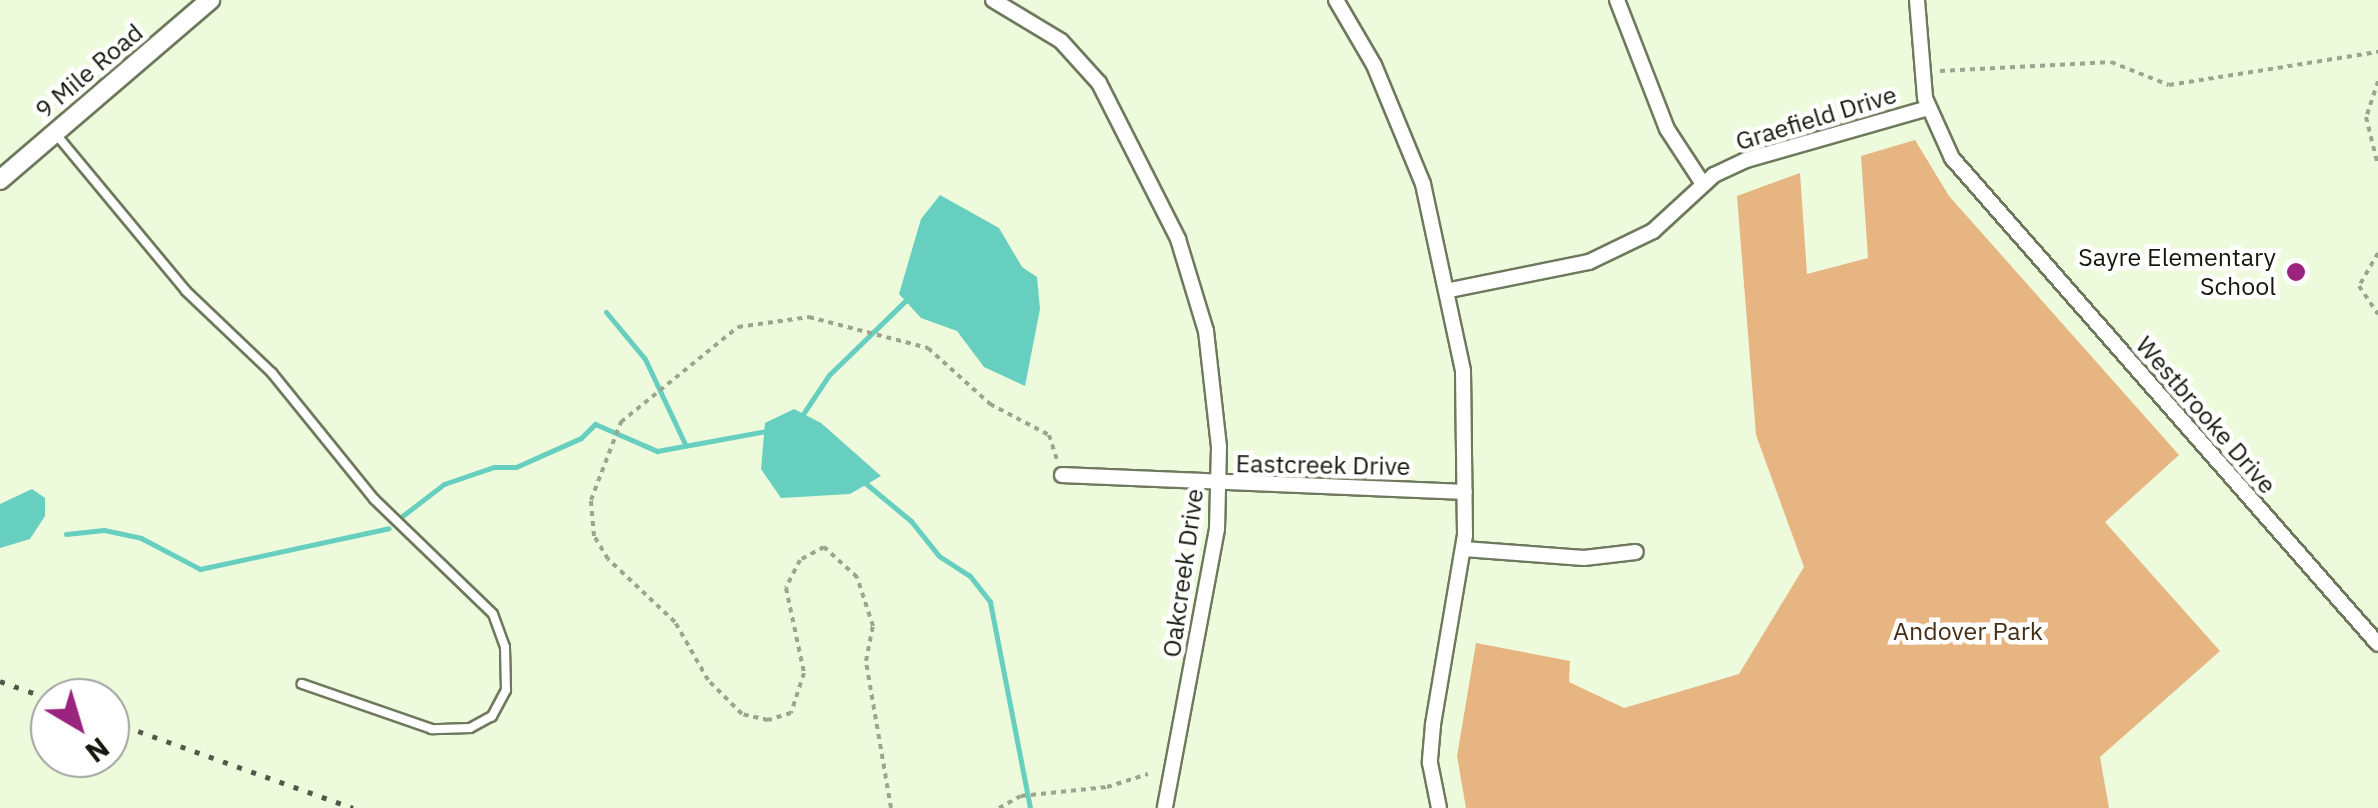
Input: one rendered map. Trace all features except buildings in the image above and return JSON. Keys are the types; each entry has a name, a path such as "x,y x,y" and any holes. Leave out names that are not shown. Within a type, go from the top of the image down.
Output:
{"street":[{"name":"9 Mile Road","path":"0,180 210,0"},
{"name":"Oakcreek Drive","path":"993,0 1078,56 1154,185 1192,278 1206,331 1219,486 1209,580 1165,808"},
{"path":"1336,0 1411,150 1450,290 1467,418 1464,549 1430,763 1439,808"},
{"path":"1617,0 1667,129 1702,184"},
{"name":"Westbrooke Drive","path":"1916,0 1928,108 1952,158 1997,215 2378,644"},
{"name":"Graefield Drive","path":"1450,290 1589,262 1653,231 1702,184 1746,160 1928,108"},
{"name":"Eastcreek Drive","path":"1062,475 1219,486 1465,492"},
{"path":"1464,549 1584,558 1636,552"}],"lane":[{"path":"56,132 186,292 272,372 374,500 492,614 505,648 506,690 492,716 470,728 432,730 302,684"}],"path":[{"path":"1921,72 2111,62 2169,85 2378,52"},
{"path":"2378,81 2366,117 2368,146 2378,166"},
{"path":"2378,253 2358,286 2378,314"},
{"path":"891,808 866,660 874,626 856,578 824,547 800,560 786,588 804,674 791,713 768,720 742,714 708,680 675,622 608,559 594,536 591,500 621,422 645,397 738,327 808,317 928,348 990,404 1049,435 1062,475"},
{"path":"999,808 1021,796 1107,788 1148,774"}],"green space":[{"name":"Andover Park","path":"1915,140 1949,196 2179,455 2105,522 2220,651 2100,757 2109,808 1466,808 1457,756 1476,643 1570,661 1569,682 1624,708 1739,674 1804,567 1756,435 1737,196 1800,173 1807,274 1868,258 1861,156"}],"water":[{"path":"940,195 999,228 1022,267 1037,277 1040,309 1025,386 984,367 957,331 921,318 899,294 921,219"},
{"path":"794,409 821,423 881,476 850,494 781,498 761,469 765,423"},
{"path":"32,489 45,498 45,516 30,539 0,548 0,504"}],"waterway":[{"path":"801,417 829,375 905,301"},
{"path":"606,312 645,359 685,444"},
{"path":"401,517 444,484 494,467 516,467 581,438 595,424 657,451 771,430"},
{"path":"864,482 911,521 939,556 970,576 990,602 1030,808"},
{"path":"66,534 104,530 141,538 200,569 389,528"}],"railway":[{"path":"0,681 30,692"},
{"path":"130,728 353,808"}],"place":[{"name":"Sayre Elementary School","path":"2296,272"}]}
